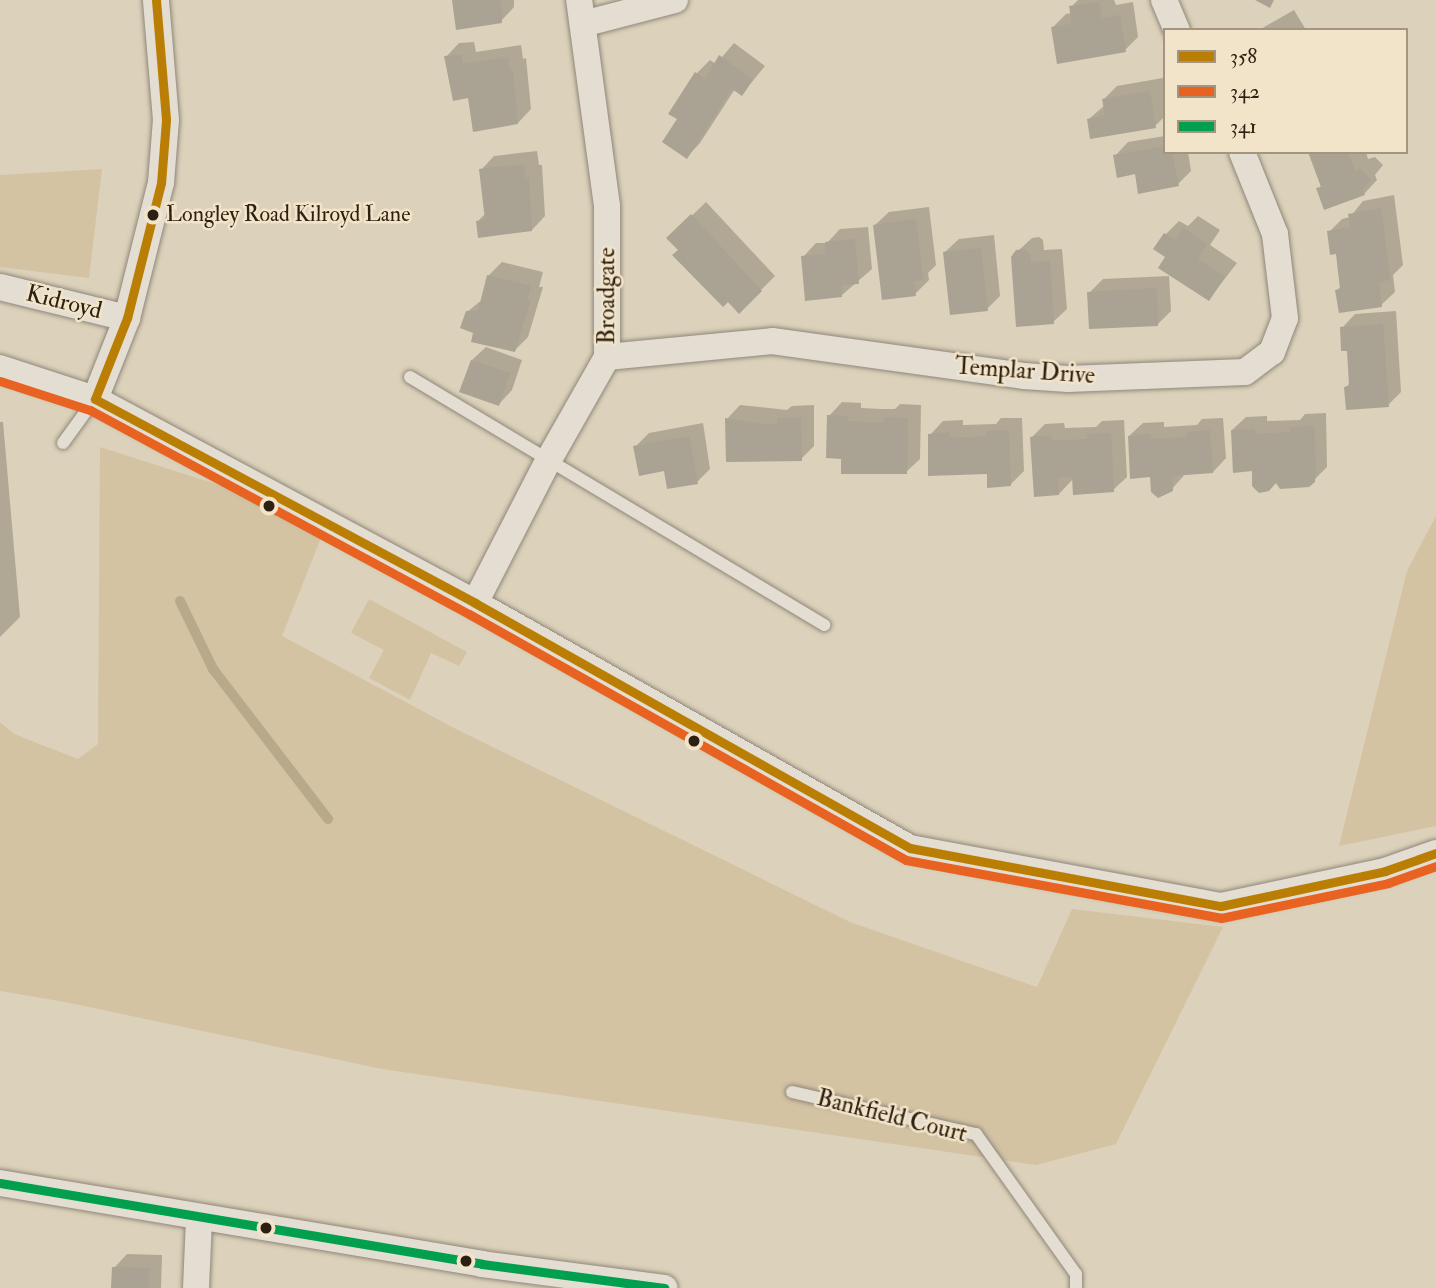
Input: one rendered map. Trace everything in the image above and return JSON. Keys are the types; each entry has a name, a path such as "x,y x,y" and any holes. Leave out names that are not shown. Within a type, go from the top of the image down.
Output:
{"street":[{"path":"95,400 127,317 161,183 166,120 156,0"},
{"path":"581,12 675,0"},
{"path":"1164,0 1176,28"},
{"name":"Broadgate","path":"475,603 548,461 607,357 607,206 581,12"},
{"name":"Templar Drive","path":"607,357 772,341 1024,376 1068,379 1245,372 1272,352 1285,318 1275,234 1243,154"},
{"name":"Kidroyd","path":"0,287 127,317"},
{"path":"0,368 95,400 475,603 909,848 1221,906 1385,871 1436,853"},
{"path":"0,1183 199,1218 482,1276 664,1288"},
{"path":"196,1288 199,1218"}],"lane":[{"path":"410,377 825,625"},
{"path":"63,443 95,400"},
{"name":"Bankfield Court","path":"792,1092 976,1134 1076,1274 1076,1288"}],"shaded area":[{"path":"102,169 89,278 0,267 0,175"},
{"path":"100,447 328,520 282,636 454,728 850,922 1037,987 1072,909 1223,927 1116,1144 1036,1165 382,1069 65,1002 0,991 0,722 14,734 78,759 98,744"},
{"path":"1436,516 1436,826 1339,846 1407,571"},
{"path":"369,599 467,652 459,666 431,653 410,700 369,678 384,650 351,633"}],"building":[{"path":"452,0 501,0 502,23 456,30"},
{"path":"1255,0 1274,0 1270,8"},
{"path":"1099,2 1102,18 1120,15 1126,52 1057,64 1051,27 1072,24 1069,6"},
{"path":"461,55 463,64 508,57 510,71 513,71 518,124 473,132 468,98 453,101 444,56"},
{"path":"719,55 753,80 742,96 732,89 687,159 662,142 677,119 668,114 695,72 705,79"},
{"path":"1150,91 1156,128 1090,139 1087,119 1105,115 1102,99"},
{"path":"1163,146 1163,154 1172,154 1179,186 1138,194 1135,174 1117,178 1113,155"},
{"path":"1309,154 1349,154 1355,171 1361,169 1371,180 1362,190 1365,195 1324,210 1316,188 1321,187"},
{"path":"524,164 526,178 529,178 532,231 478,238 476,221 485,220 479,169"},
{"path":"1381,208 1390,280 1379,282 1382,307 1339,313 1335,290 1340,289 1336,254 1330,255 1327,231 1350,227 1348,214"},
{"path":"691,214 762,291 739,314 728,302 723,307 672,255 678,250 666,238"},
{"path":"916,219 923,280 914,281 916,296 882,300 873,225"},
{"path":"1183,228 1207,244 1198,259 1225,277 1209,301 1158,268 1165,257 1153,249 1164,233 1176,240"},
{"path":"855,239 859,284 841,285 842,297 805,301 801,256 826,254 825,242"},
{"path":"981,248 988,311 950,315 943,252"},
{"path":"1025,249 1030,254 1031,262 1050,261 1054,324 1016,327 1011,257 1016,250"},
{"path":"487,275 531,286 527,300 530,301 515,352 471,342 473,333 460,328 466,311 478,311"},
{"path":"1157,288 1158,326 1089,329 1087,292"},
{"path":"1383,324 1389,407 1346,410 1344,387 1349,386 1347,351 1341,351 1340,327"},
{"path":"471,360 510,373 499,406 459,392"},
{"path":"827,415 849,416 848,421 867,422 885,422 884,417 908,418 907,474 841,474 841,459 826,458"},
{"path":"725,418 777,424 777,418 801,418 802,461 726,462"},
{"path":"1314,426 1315,482 1309,487 1280,489 1276,483 1269,491 1259,493 1252,486 1252,471 1233,473 1231,430 1255,429 1255,434 1290,432 1290,427"},
{"path":"1009,430 1011,486 987,488 987,474 928,476 928,434 950,432 950,438 986,436 986,431"},
{"path":"1210,430 1213,473 1172,476 1173,491 1158,498 1151,492 1150,477 1130,479 1128,436 1151,434 1151,439 1187,437 1187,432"},
{"path":"1111,433 1114,492 1073,495 1072,477 1058,478 1059,495 1034,497 1030,437 1051,435 1052,441 1088,439 1087,434"},
{"path":"689,436 698,484 667,489 664,471 639,476 633,446"},
{"path":"112,1267 149,1268 149,1288 111,1288"}],"waterway":[{"path":"180,601 213,669 328,819"}],"transit line":[{"name":"358","path":"156,0 166,120 161,183 127,318 95,399 475,603 910,848 1221,906 1385,871 1436,853"},
{"name":"342","path":"0,381 90,410 469,614 906,860 1221,918 1388,883 1436,866"},
{"name":"341","path":"0,1183 482,1264 664,1288"}],"place":[{"name":"Longley Road Kilroyd Lane","path":"153,215"}]}
